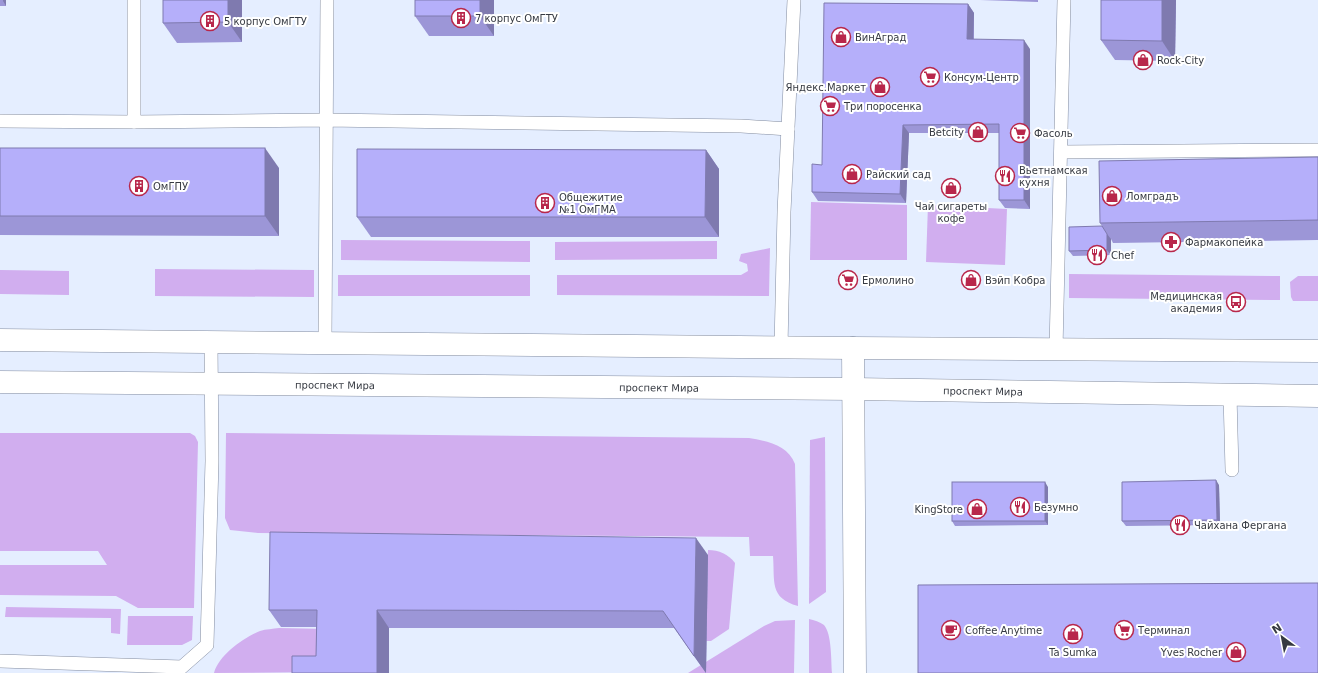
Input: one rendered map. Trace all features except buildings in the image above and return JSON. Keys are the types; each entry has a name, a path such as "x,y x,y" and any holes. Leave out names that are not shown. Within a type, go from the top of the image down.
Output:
{"main road":[{"path":"0,340 1318,351"},
{"path":"853,348 855,673"},
{"name":"проспект Мира","path":"0,382 854,389 1318,396"}],"lane":[{"path":"134,0 134,122"},
{"path":"325,342 327,0"},
{"path":"781,347 794,0"},
{"path":"1056,350 1064,0"},
{"path":"0,121 134,122 326,120 741,126 788,129"},
{"path":"1061,152 1318,150"},
{"path":"0,661 182,670 207,645 212,493 211,342"},
{"path":"1230,395 1232,470"}],"shaded area":[{"path":"811,202 907,205 907,260 810,260"},
{"path":"928,205 1007,209 1005,265 926,262"},
{"path":"341,240 530,241 530,262 341,260"},
{"path":"717,241 717,259 555,260 555,242"},
{"path":"770,248 769,296 557,295 557,275 741,275 748,271 747,264 739,261 741,254"},
{"path":"155,269 314,270 314,297 155,296"},
{"path":"0,270 69,271 69,295 0,294"},
{"path":"1069,274 1280,276 1280,300 1069,298"},
{"path":"338,275 530,275 530,296 338,296"},
{"path":"1298,276 1318,276 1318,301 1293,301 1291,297 1290,282"},
{"path":"0,433 190,433 195,436 198,442 194,608 138,608 116,596 0,595 0,565 107,565 98,551 0,551"},
{"path":"226,433 749,438 770,443 787,452 795,464 798,606 789,603 782,598 775,587 773,556 750,556 749,537 258,533 230,530 225,518"},
{"path":"825,437 826,592 809,604 810,440"},
{"path":"708,550 723,553 735,563 729,629 711,641 705,641"},
{"path":"6,607 121,609 120,634 111,633 111,618 5,617"},
{"path":"128,616 193,616 192,640 182,645 127,645"},
{"path":"809,619 817,621 824,625 827,629 830,641 832,673 809,673"},
{"path":"795,620 794,673 688,673 764,626 775,621"},
{"path":"279,628 328,629 327,672 214,673 217,666 226,654 246,638 260,631"}],"place":[{"name":"7 корпус ОмГТУ","path":"461,18"},
{"name":"5 корпус ОмГТУ","path":"210,21"},
{"name":"ВинАград","path":"841,37"},
{"name":"Rock-City","path":"1143,60"},
{"name":"Консум-Центр","path":"930,77"},
{"name":"Яндекс.Маркет","path":"880,87"},
{"name":"Три поросенка","path":"830,106"},
{"name":"Betcity","path":"978,132"},
{"name":"Фасоль","path":"1020,133"},
{"name":"Райский сад","path":"852,174"},
{"name":"Вьетнамская кухня","path":"1005,176"},
{"name":"ОмГПУ","path":"139,186"},
{"name":"Чай сигареты кофе","path":"951,188"},
{"name":"Ломградъ","path":"1112,196"},
{"name":"Общежитие №1 ОмГМА","path":"545,203"},
{"name":"Фармакопейка","path":"1171,242"},
{"name":"Chef","path":"1097,255"},
{"name":"Ермолино","path":"848,280"},
{"name":"Вэйп Кобра","path":"971,280"},
{"name":"Медицинская академия","path":"1236,302"},
{"name":"Безумно","path":"1020,507"},
{"name":"KingStore","path":"977,509"},
{"name":"Чайхана Фергана","path":"1180,525"},
{"name":"Coffee Anytime","path":"951,630"},
{"name":"Терминал","path":"1124,630"},
{"name":"Ta Sumka","path":"1073,634"},
{"name":"Yves Rocher","path":"1236,652"}]}
